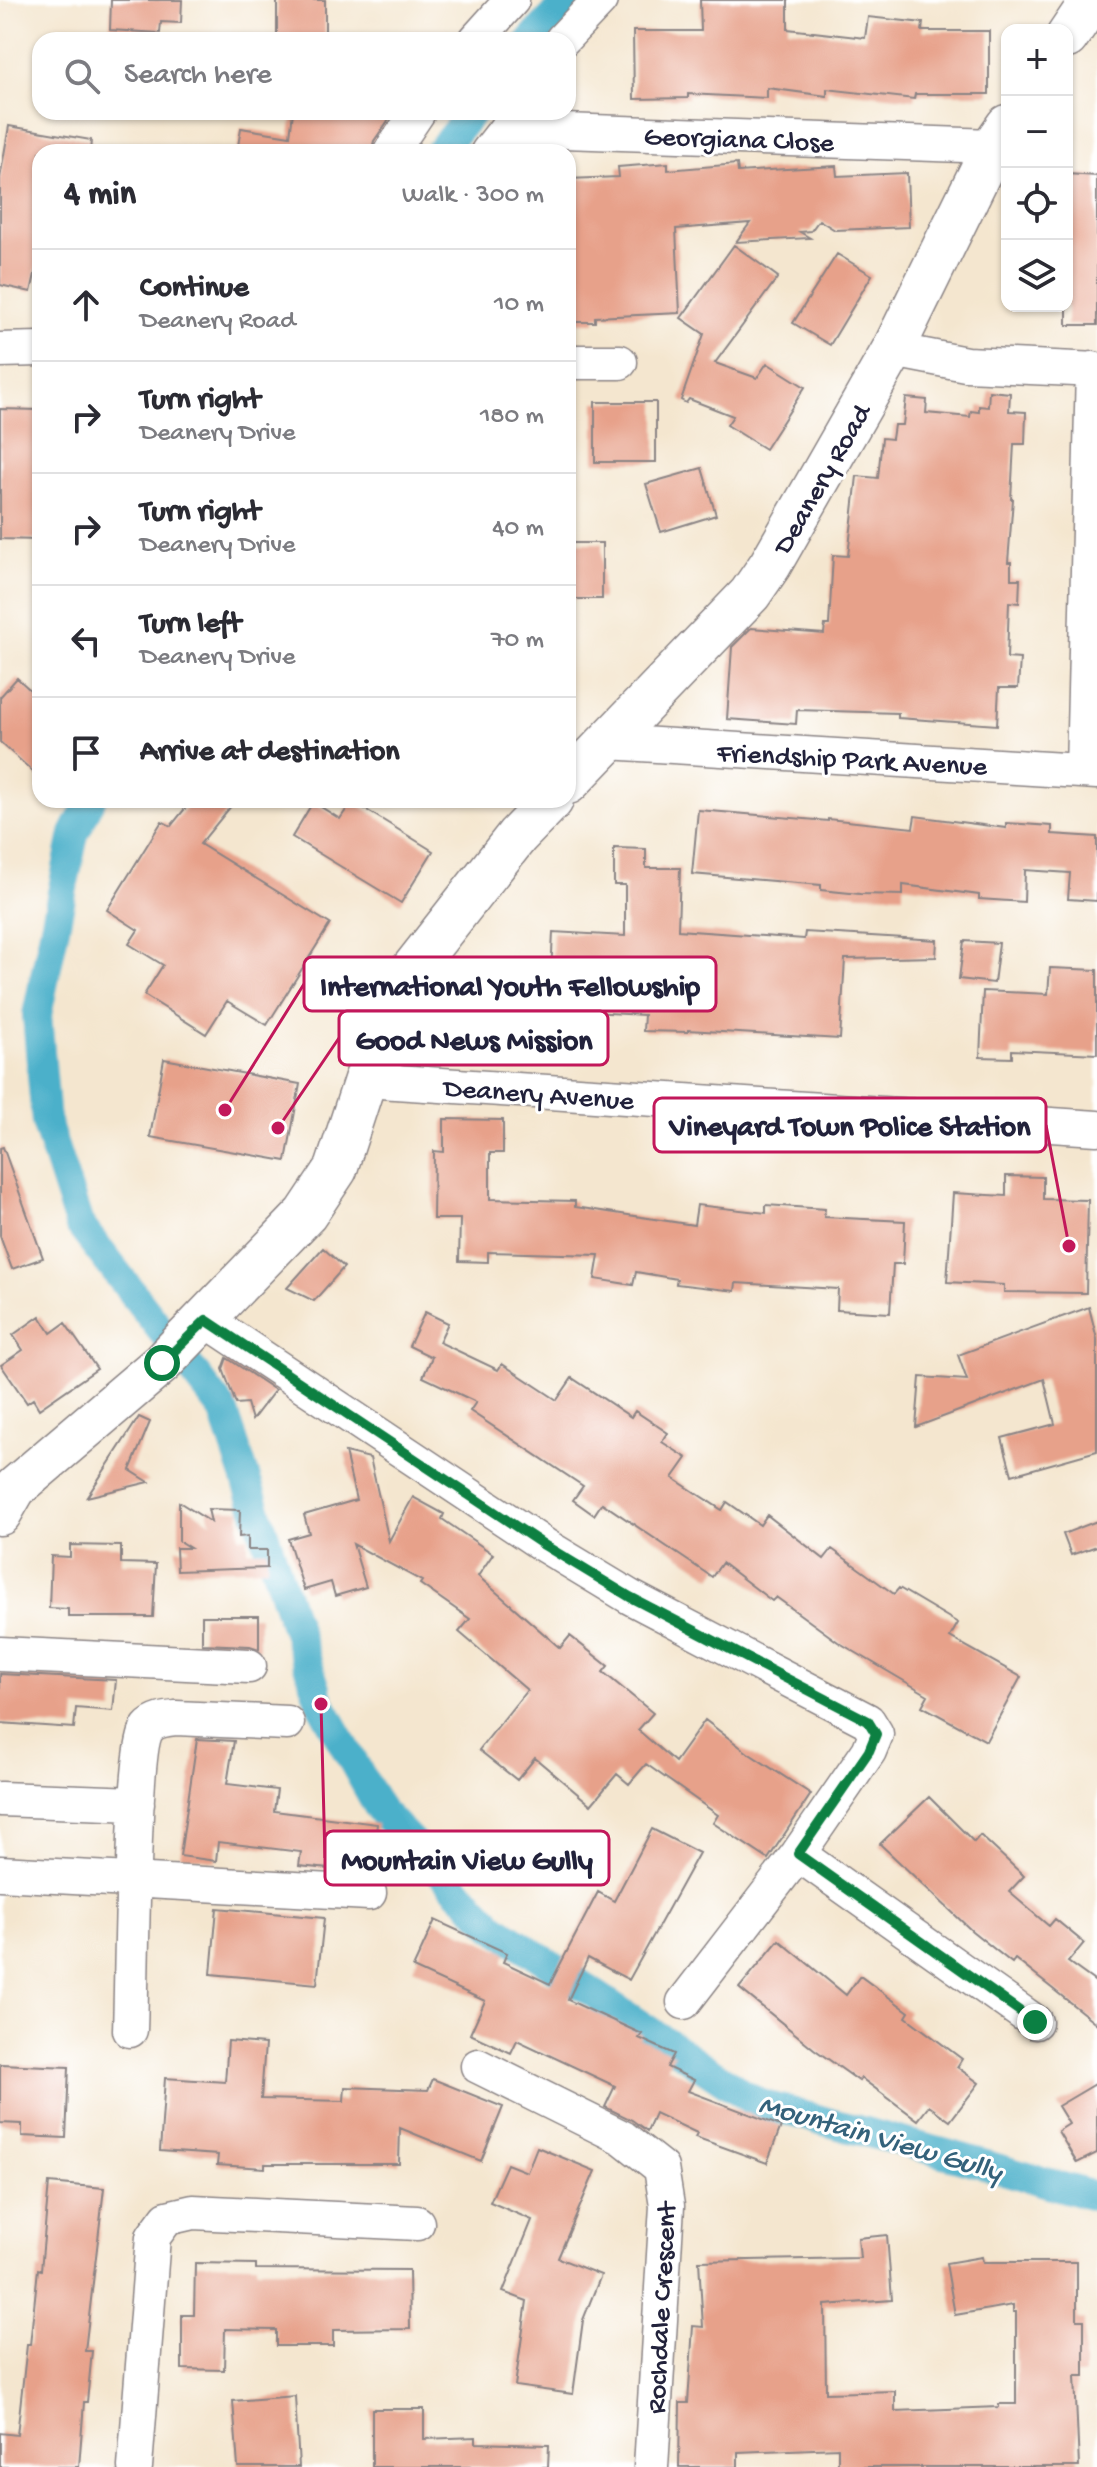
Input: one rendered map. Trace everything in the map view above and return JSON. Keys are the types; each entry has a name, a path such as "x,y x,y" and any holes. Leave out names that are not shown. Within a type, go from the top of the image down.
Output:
{"street":[{"path":"483,32 512,0"},
{"path":"570,32 600,0"},
{"path":"1073,28 1092,0"},
{"path":"396,144 413,120"},
{"name":"Georgiana Close","path":"504,131 1000,136"},
{"name":"Deanery Road","path":"576,775 750,594 770,565 893,350 1000,136"},
{"path":"0,350 32,349"},
{"path":"893,350 966,364 1095,370 1090,772"},
{"path":"576,362 620,362"},
{"name":"Friendship Park Avenue","path":"608,742 1090,772"},
{"path":"5,1494 170,1356 306,1214 336,1169 365,1080 414,967 517,836 544,808"},
{"name":"Deanery Avenue","path":"365,1080 1097,1128"},
{"path":"206,1320 544,1545 630,1597 868,1721 876,1734 869,1751 798,1854 684,2002"},
{"path":"0,1654 249,1666"},
{"path":"130,2030 137,1804 143,1740 148,1727 160,1719 176,1718 287,1723"},
{"path":"0,1799 137,1804"},
{"path":"798,1854 1035,2022"},
{"path":"0,1873 369,1893"},
{"name":"Rochdale Crescent","path":"478,2066 623,2138 661,2168 667,2206 651,2467"},
{"path":"135,2467 153,2237 167,2218 193,2212 417,2223"}],"building":[{"path":"111,0 182,0 181,23 161,22 160,32 110,30"},
{"path":"277,0 325,0 325,32 277,32"},
{"path":"700,0 788,0 788,29 865,38 868,17 923,23 922,31 989,31 989,94 915,94 914,99 827,89 827,96 767,88 767,98 688,94 688,98 634,99 633,31 701,31"},
{"path":"292,120 388,120 373,144 238,144 241,128 290,136"},
{"path":"9,126 91,140 91,144 32,144 31,292 0,285 0,178"},
{"path":"668,163 668,170 737,164 738,172 836,166 837,176 907,173 909,227 835,230 819,220 811,231 800,232 810,238 736,242 750,223 676,229 680,313 595,317 595,322 576,322 576,179 619,177 618,167"},
{"path":"1073,174 1097,176 1097,325 1067,325 1067,312 1073,312"},
{"path":"734,245 778,277 715,363 757,378 767,363 805,387 765,449 727,425 733,416 689,399 686,403 681,400 704,334 681,318"},
{"path":"837,254 872,275 830,345 793,323"},
{"path":"989,391 1010,393 1009,411 1026,412 1025,444 1014,444 1008,562 1011,562 1011,579 1020,579 1019,603 1009,602 1007,658 1020,659 1018,688 999,688 997,725 898,718 898,713 797,710 796,724 727,719 732,647 751,628 824,634 825,625 829,625 833,555 848,556 857,476 878,478 882,438 892,439 894,425 903,425 906,398 927,400 926,413 970,417 971,411 979,412 979,406 988,407"},
{"path":"595,402 656,402 656,462 595,462"},
{"path":"0,409 32,410 32,540 0,539"},
{"path":"702,468 716,515 661,532 646,484"},
{"path":"576,543 602,543 602,599 576,599"},
{"path":"17,678 32,692 32,771 0,742 0,697"},
{"path":"186,808 229,808 200,844 330,924 267,1025 227,1001 206,1034 144,995 163,965 129,944 138,930 107,910 162,821 171,826"},
{"path":"309,808 323,808 340,819 347,808 363,808 433,851 401,903 292,837"},
{"path":"698,810 913,828 915,816 1006,828 1006,823 1052,826 1052,834 1097,837 1097,901 1068,899 1070,873 1025,870 1024,902 979,899 979,895 903,885 903,895 860,894 821,890 821,885 692,874"},
{"path":"614,848 646,849 646,868 680,868 678,930 804,939 805,932 937,940 936,957 845,959 840,1039 688,1030 643,1031 644,1015 518,1008 517,1031 461,1030 462,972 551,975 553,932 625,936 625,885 614,885"},
{"path":"964,941 999,943 994,983 959,979"},
{"path":"1050,968 1097,970 1097,1054 1012,1050 1012,1058 980,1057 983,991 1048,994"},
{"path":"164,1059 300,1084 286,1161 150,1137"},
{"path":"444,1119 503,1120 503,1153 490,1153 490,1199 575,1201 575,1207 694,1225 697,1205 766,1213 766,1205 825,1209 824,1217 905,1221 903,1264 893,1264 890,1313 837,1310 838,1289 736,1283 735,1291 676,1284 677,1279 636,1272 633,1285 595,1279 599,1255 488,1252 488,1262 459,1261 460,1219 433,1219 434,1151 444,1152"},
{"path":"3,1147 43,1258 12,1269 0,1236 0,1148"},
{"path":"1006,1176 1043,1177 1043,1199 1088,1200 1086,1293 1004,1292 1004,1285 947,1282 953,1193 1006,1196"},
{"path":"323,1248 344,1267 314,1301 287,1288"},
{"path":"1089,1307 1097,1339 1097,1451 1012,1475 1002,1438 1055,1424 1044,1379 916,1427 920,1377 967,1380 958,1355"},
{"path":"425,1312 448,1323 439,1342 498,1370 502,1364 557,1400 572,1378 631,1417 635,1411 668,1433 662,1442 687,1458 673,1478 722,1510 727,1502 760,1525 767,1515 824,1559 832,1549 894,1594 899,1588 958,1623 950,1637 1021,1677 986,1741 922,1706 928,1695 838,1642 776,1597 772,1601 722,1563 712,1577 602,1503 594,1515 573,1500 583,1486 470,1411 476,1402 423,1377 432,1357 409,1346"},
{"path":"40,1316 51,1333 65,1323 97,1369 39,1409 33,1399 27,1403 1,1365 23,1350 13,1335"},
{"path":"227,1358 275,1390 252,1420 247,1403 236,1404 223,1369"},
{"path":"139,1417 150,1422 130,1470 149,1482 87,1497"},
{"path":"345,1452 370,1458 389,1541 413,1497 444,1514 442,1519 493,1554 478,1576 560,1648 570,1636 608,1666 603,1672 653,1713 638,1730 675,1762 705,1720 748,1753 811,1794 768,1859 713,1823 718,1815 646,1764 629,1784 617,1774 591,1805 535,1758 517,1780 479,1750 527,1690 459,1632 470,1619 420,1584 422,1581 353,1544 366,1587 335,1596 331,1582 304,1590 288,1539 309,1533 304,1515 356,1500"},
{"path":"179,1502 211,1522 208,1509 240,1510 239,1537 248,1536 248,1550 267,1550 267,1568 177,1571 176,1548 190,1548 179,1541"},
{"path":"1097,1521 1097,1546 1071,1555 1063,1534"},
{"path":"70,1545 121,1546 121,1563 156,1564 153,1617 68,1617 68,1609 49,1608 51,1556 70,1557"},
{"path":"202,1616 259,1616 259,1649 202,1644"},
{"path":"0,1674 116,1680 113,1711 76,1708 74,1728 0,1723"},
{"path":"197,1739 234,1741 227,1784 277,1790 274,1811 377,1824 371,1873 299,1866 301,1852 218,1842 216,1861 180,1856"},
{"path":"929,1797 974,1842 980,1835 1024,1876 1009,1892 1049,1926 1055,1919 1084,1943 1068,1962 1097,1983 1097,2024 1015,1959 1012,1963 972,1931 880,1844"},
{"path":"652,1829 699,1853 629,1980 588,1958 568,2000 642,2034 639,2038 674,2054 667,2067 694,2080 688,2091 781,2126 767,2163 695,2137 697,2133 655,2113 647,2131 605,2107 615,2086 517,2040 511,2053 470,2034 485,2001 413,1968 435,1920 507,1953 503,1962 550,1984 598,1892 614,1901"},
{"path":"217,1908 324,1918 317,1984 211,1974"},
{"path":"779,1940 846,1995 860,1976 909,2012 906,2017 962,2059 957,2067 979,2083 950,2121 929,2106 918,2120 861,2078 859,2081 814,2049 739,1988"},
{"path":"228,2041 265,2044 261,2099 344,2101 345,2087 428,2090 433,2079 503,2107 481,2161 400,2128 399,2164 265,2164 265,2168 217,2165 218,2155 160,2151 165,2078 225,2082"},
{"path":"0,2064 69,2067 66,2138 22,2136 22,2124 0,2123"},
{"path":"1097,2083 1097,2153 1077,2163 1058,2131 1069,2124 1058,2106"},
{"path":"537,2147 595,2171 558,2258 601,2275 583,2320 573,2394 515,2386 527,2301 503,2292 532,2220 490,2202 507,2164 527,2172"},
{"path":"49,2183 104,2188 85,2351 92,2351 79,2467 0,2467 0,2433 17,2435 38,2269 41,2270"},
{"path":"887,2235 892,2300 825,2305 826,2393 895,2391 895,2411 1016,2404 1016,2312 1013,2312 1013,2305 955,2315 946,2263 982,2257 983,2262 1077,2262 1077,2320 1084,2320 1084,2376 1075,2376 1079,2467 838,2467 838,2448 738,2452 738,2467 679,2467 680,2403 688,2403 693,2326 703,2327 699,2261 860,2258 858,2238"},
{"path":"195,2263 256,2264 256,2269 409,2270 410,2329 333,2330 333,2346 276,2346 276,2330 225,2329 224,2370 182,2369 182,2315 194,2315"},
{"path":"295,2396 299,2467 238,2467 233,2401"},
{"path":"372,2409 424,2409 424,2439 476,2437 476,2443 549,2445 548,2467 372,2467"}],"waterway":[{"name":"Mountain View Gully","path":"539,32 569,0"},
{"name":"Mountain View Gully","path":"446,144 465,120"},
{"name":"Mountain View Gully","path":"87,808 74,834 37,1015 46,1122 79,1224 223,1410 321,1704 380,1810 493,1926 757,2103 1097,2197"}],"place":[{"name":"International Youth Fellowship","path":"225,1110"},
{"name":"Good News Mission","path":"278,1128"},
{"name":"Vineyard Town Police Station","path":"1069,1246"},
{"name":"Mountain View Gully","path":"321,1704"}],"route":[{"path":"162,1363 206,1320 544,1545 630,1597 868,1721 876,1734 869,1751 798,1854 1035,2022"}]}
